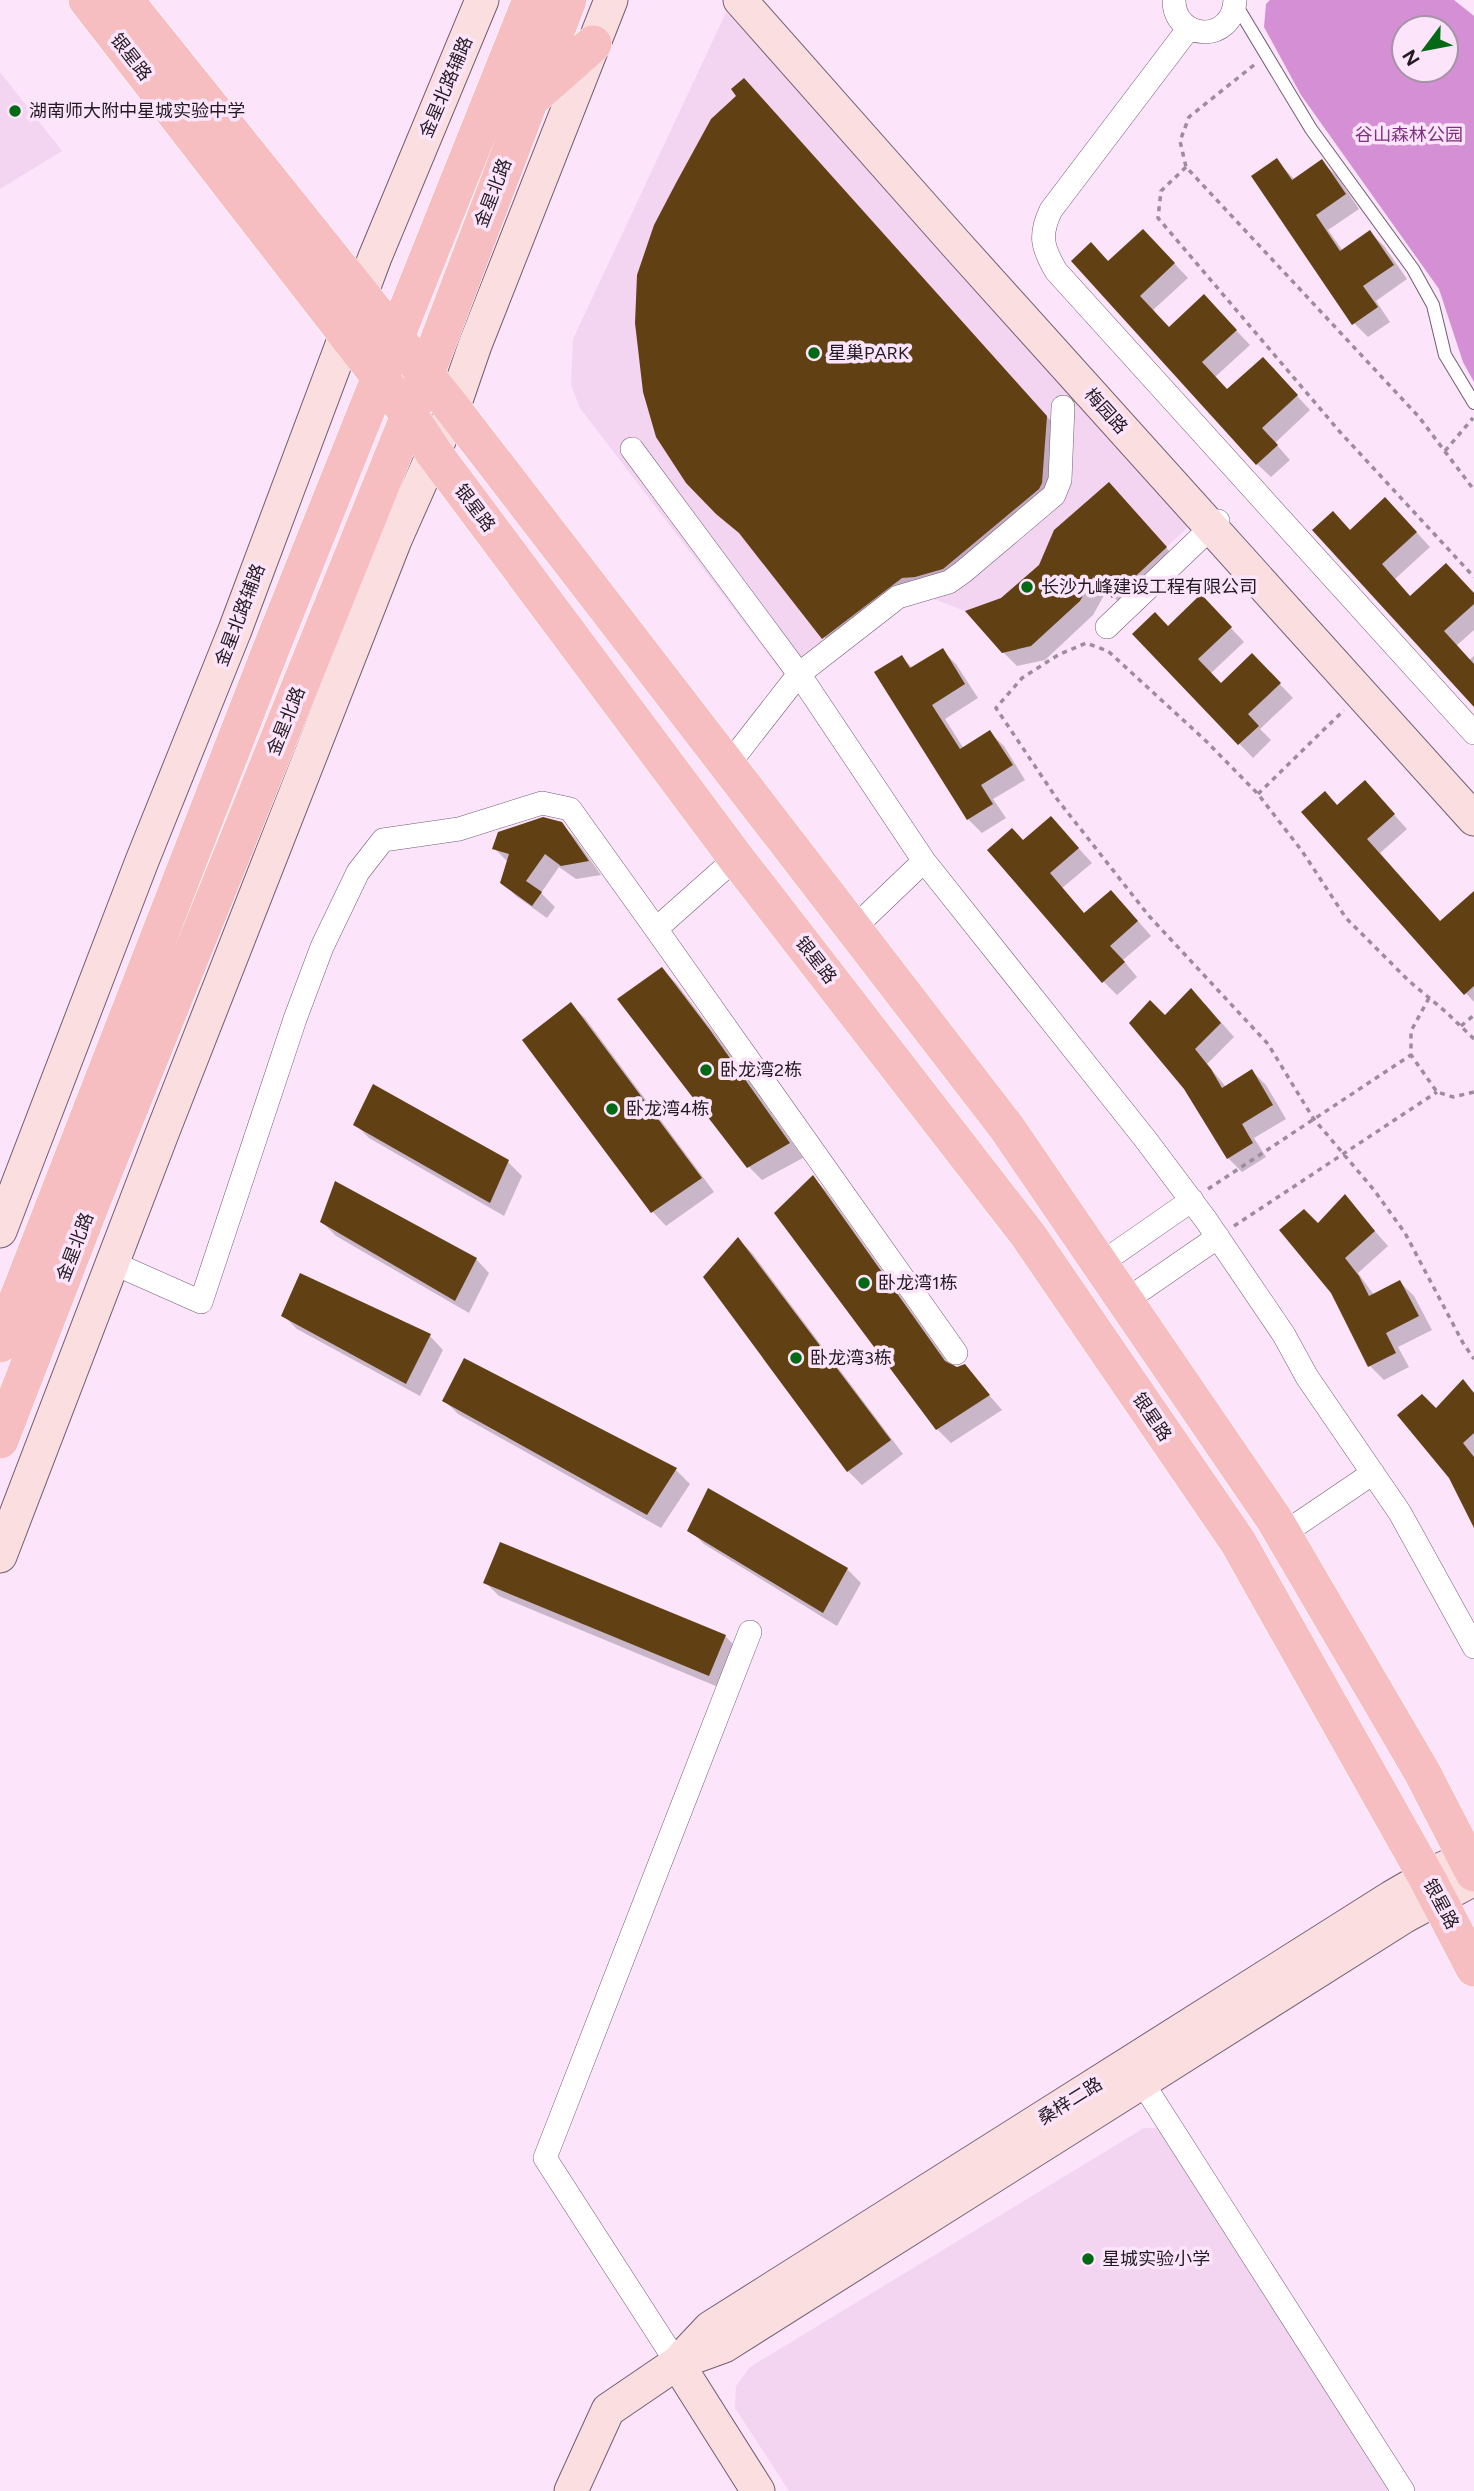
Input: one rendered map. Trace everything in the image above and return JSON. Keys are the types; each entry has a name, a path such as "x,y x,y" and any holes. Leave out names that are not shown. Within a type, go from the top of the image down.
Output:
{"main road":[{"name":"银星路","path":"88,0 345,335 410,415 434,453 736,858 1028,1235 1230,1531 1432,1888 1474,1968"},
{"name":"银星路","path":"125,0 453,409 1007,1128 1283,1534 1422,1772 1472,1866"},
{"name":"金星北路","path":"0,1344 271,649 531,0"},
{"name":"金星北路","path":"0,1440 99,1186 410,415 568,0"},
{"path":"529,101 593,44"}],"street":[{"name":"金星北路辅路","path":"1,1224 240,617 345,335 482,0"},
{"path":"0,1556 395,540 453,409 475,345 611,0"},
{"name":"梅园路","path":"740,0 956,244 1474,805"},
{"name":"梅园路","path":"753,0 1361,694 1474,819"},
{"path":"1174,0 1177,15 1189,28 1203,32 1222,27 1233,12 1235,1"},
{"path":"1189,28 1051,210 1043,226 1046,254 1056,271 1474,733"},
{"path":"728,765 799,674 898,597 949,582 1048,502 1060,480 1063,407"},
{"path":"632,449 799,674 924,861 1192,1200 1284,1335 1307,1377 1400,1513 1474,1647"},
{"path":"1107,627 1215,525"},
{"path":"113,1263 201,1302 295,1018 322,947 358,872 383,840 459,829 542,803 570,809 956,1353"},
{"path":"656,929 736,858"},
{"path":"853,928 924,861"},
{"path":"1100,1264 1192,1200"},
{"path":"1,1224 52,1210"},
{"path":"1125,1301 1218,1237"},
{"path":"1283,1534 1373,1473"},
{"path":"750,1632 545,2158 758,2491"},
{"name":"桑梓二路","path":"571,2491 608,2410 677,2363 710,2328 1380,1905 1432,1888 1472,1866"},
{"name":"桑梓二路","path":"677,2363 724,2346 1405,1916 1432,1888"},
{"path":"1142,2081 1403,2491"}],"lane":[{"path":"1235,1 1311,129 1413,269 1433,306 1445,355 1474,403"}],"path":[{"path":"1266,55 1189,117 1180,141 1186,167 1419,417 1474,490"},
{"path":"1186,167 1161,191 1158,218 1340,432 1474,577"},
{"path":"1445,451 1474,417"},
{"path":"1474,1039 1409,981 1346,918 1302,851 1258,794 1206,741 1108,651 1086,643 1058,655 1022,678 996,708 1057,799 1149,916 1268,1044 1313,1118 1374,1190 1405,1233 1474,1359"},
{"path":"1258,794 1361,694"},
{"path":"1430,998 1411,1031 1411,1055 1437,1092 1453,1097 1474,1092"},
{"path":"1461,1026 1474,1015"},
{"path":"1192,1200 1411,1055"},
{"path":"1218,1237 1437,1092"}],"shaded area":[{"name":"星巢PARK","path":"730,4 1189,526 1112,598 1093,578 1080,601 1031,646 1002,653 965,611 913,591 791,684 580,408 571,385 573,339"},
{"name":"湖南师大附中星城实验中学","path":"0,72 62,151 0,189"},
{"name":"星城实验小学","path":"1144,2128 1162,2128 1386,2477 1387,2491 789,2491 735,2408 736,2386 750,2367"}],"green space":[{"name":"谷山森林公园","path":"1270,0 1454,0 1474,16 1474,382 1463,362 1439,289 1301,95 1264,27 1266,4"}],"building":[{"name":"星巢PARK","path":"744,78 1047,416 1042,483 1039,489 943,569 902,578 822,639 739,533 686,483 656,437 643,392 635,323 637,275 654,225 676,183 711,119 736,96 731,89"},
{"path":"1277,158 1292,180 1322,159 1346,194 1316,215 1340,251 1370,230 1394,265 1363,286 1378,307 1352,325 1251,176"},
{"path":"1143,229 1175,263 1140,296 1169,327 1204,294 1237,330 1202,362 1227,389 1263,357 1298,395 1262,428 1278,445 1256,465 1071,261 1091,242 1108,261"},
{"path":"1109,482 1167,547 1112,598 1093,577 1080,601 1031,646 1002,653 965,611 1001,598 1039,565 1054,530"},
{"path":"1385,497 1417,532 1382,564 1410,596 1446,563 1474,593 1474,604 1444,631 1474,664 1474,707 1312,530 1333,511 1350,530"},
{"path":"1201,594 1232,627 1198,659 1221,683 1252,653 1281,683 1248,714 1259,726 1238,745 1132,634 1155,612 1168,626"},
{"path":"943,648 965,684 932,705 960,749 990,730 1013,765 981,785 993,804 967,820 874,672 902,655 910,668"},
{"path":"1365,780 1395,814 1367,839 1440,921 1474,891 1474,986 1464,995 1301,812 1325,791 1337,805"},
{"path":"1051,816 1079,848 1050,873 1084,913 1111,890 1138,921 1110,946 1125,962 1102,983 987,850 1012,828 1023,840"},
{"path":"543,817 562,822 589,861 561,866 545,854 526,881 542,892 532,906 500,883 509,854 492,849 498,832"},
{"name":"卧龙湾2栋","path":"662,967 790,1143 747,1168 617,999"},
{"path":"1191,988 1221,1023 1195,1049 1222,1088 1252,1069 1273,1105 1242,1124 1253,1143 1227,1159 1184,1089 1129,1023 1150,1000 1165,1015"},
{"name":"卧龙湾4栋","path":"571,1002 702,1178 651,1213 522,1040"},
{"path":"373,1084 509,1160 490,1203 353,1125"},
{"name":"卧龙湾1栋","path":"813,1175 945,1361 957,1367 965,1364 990,1395 936,1430 774,1213"},
{"path":"335,1181 477,1258 455,1301 320,1222"},
{"path":"1345,1194 1375,1231 1345,1258 1359,1276 1369,1296 1400,1280 1419,1316 1386,1333 1396,1353 1368,1367 1331,1293 1279,1230 1304,1209 1318,1223"},
{"name":"卧龙湾3栋","path":"738,1237 891,1440 847,1472 703,1277"},
{"path":"300,1273 431,1334 406,1384 281,1316"},
{"path":"464,1358 677,1468 647,1515 442,1401"},
{"path":"1463,1379 1474,1393 1474,1433 1463,1443 1474,1457 1474,1528 1449,1478 1397,1415 1422,1394 1436,1408"},
{"path":"708,1488 848,1568 823,1613 687,1531"},
{"path":"500,1542 726,1635 709,1676 483,1583"}],"place":[{"name":"湖南师大附中星城实验中学","path":"15,111"},
{"name":"星巢PARK","path":"814,353"},
{"name":"长沙九峰建设工程有限公司","path":"1027,587"},
{"name":"卧龙湾2栋","path":"706,1070"},
{"name":"卧龙湾4栋","path":"612,1109"},
{"name":"卧龙湾1栋","path":"864,1283"},
{"name":"卧龙湾3栋","path":"796,1358"},
{"name":"星城实验小学","path":"1088,2259"}]}
